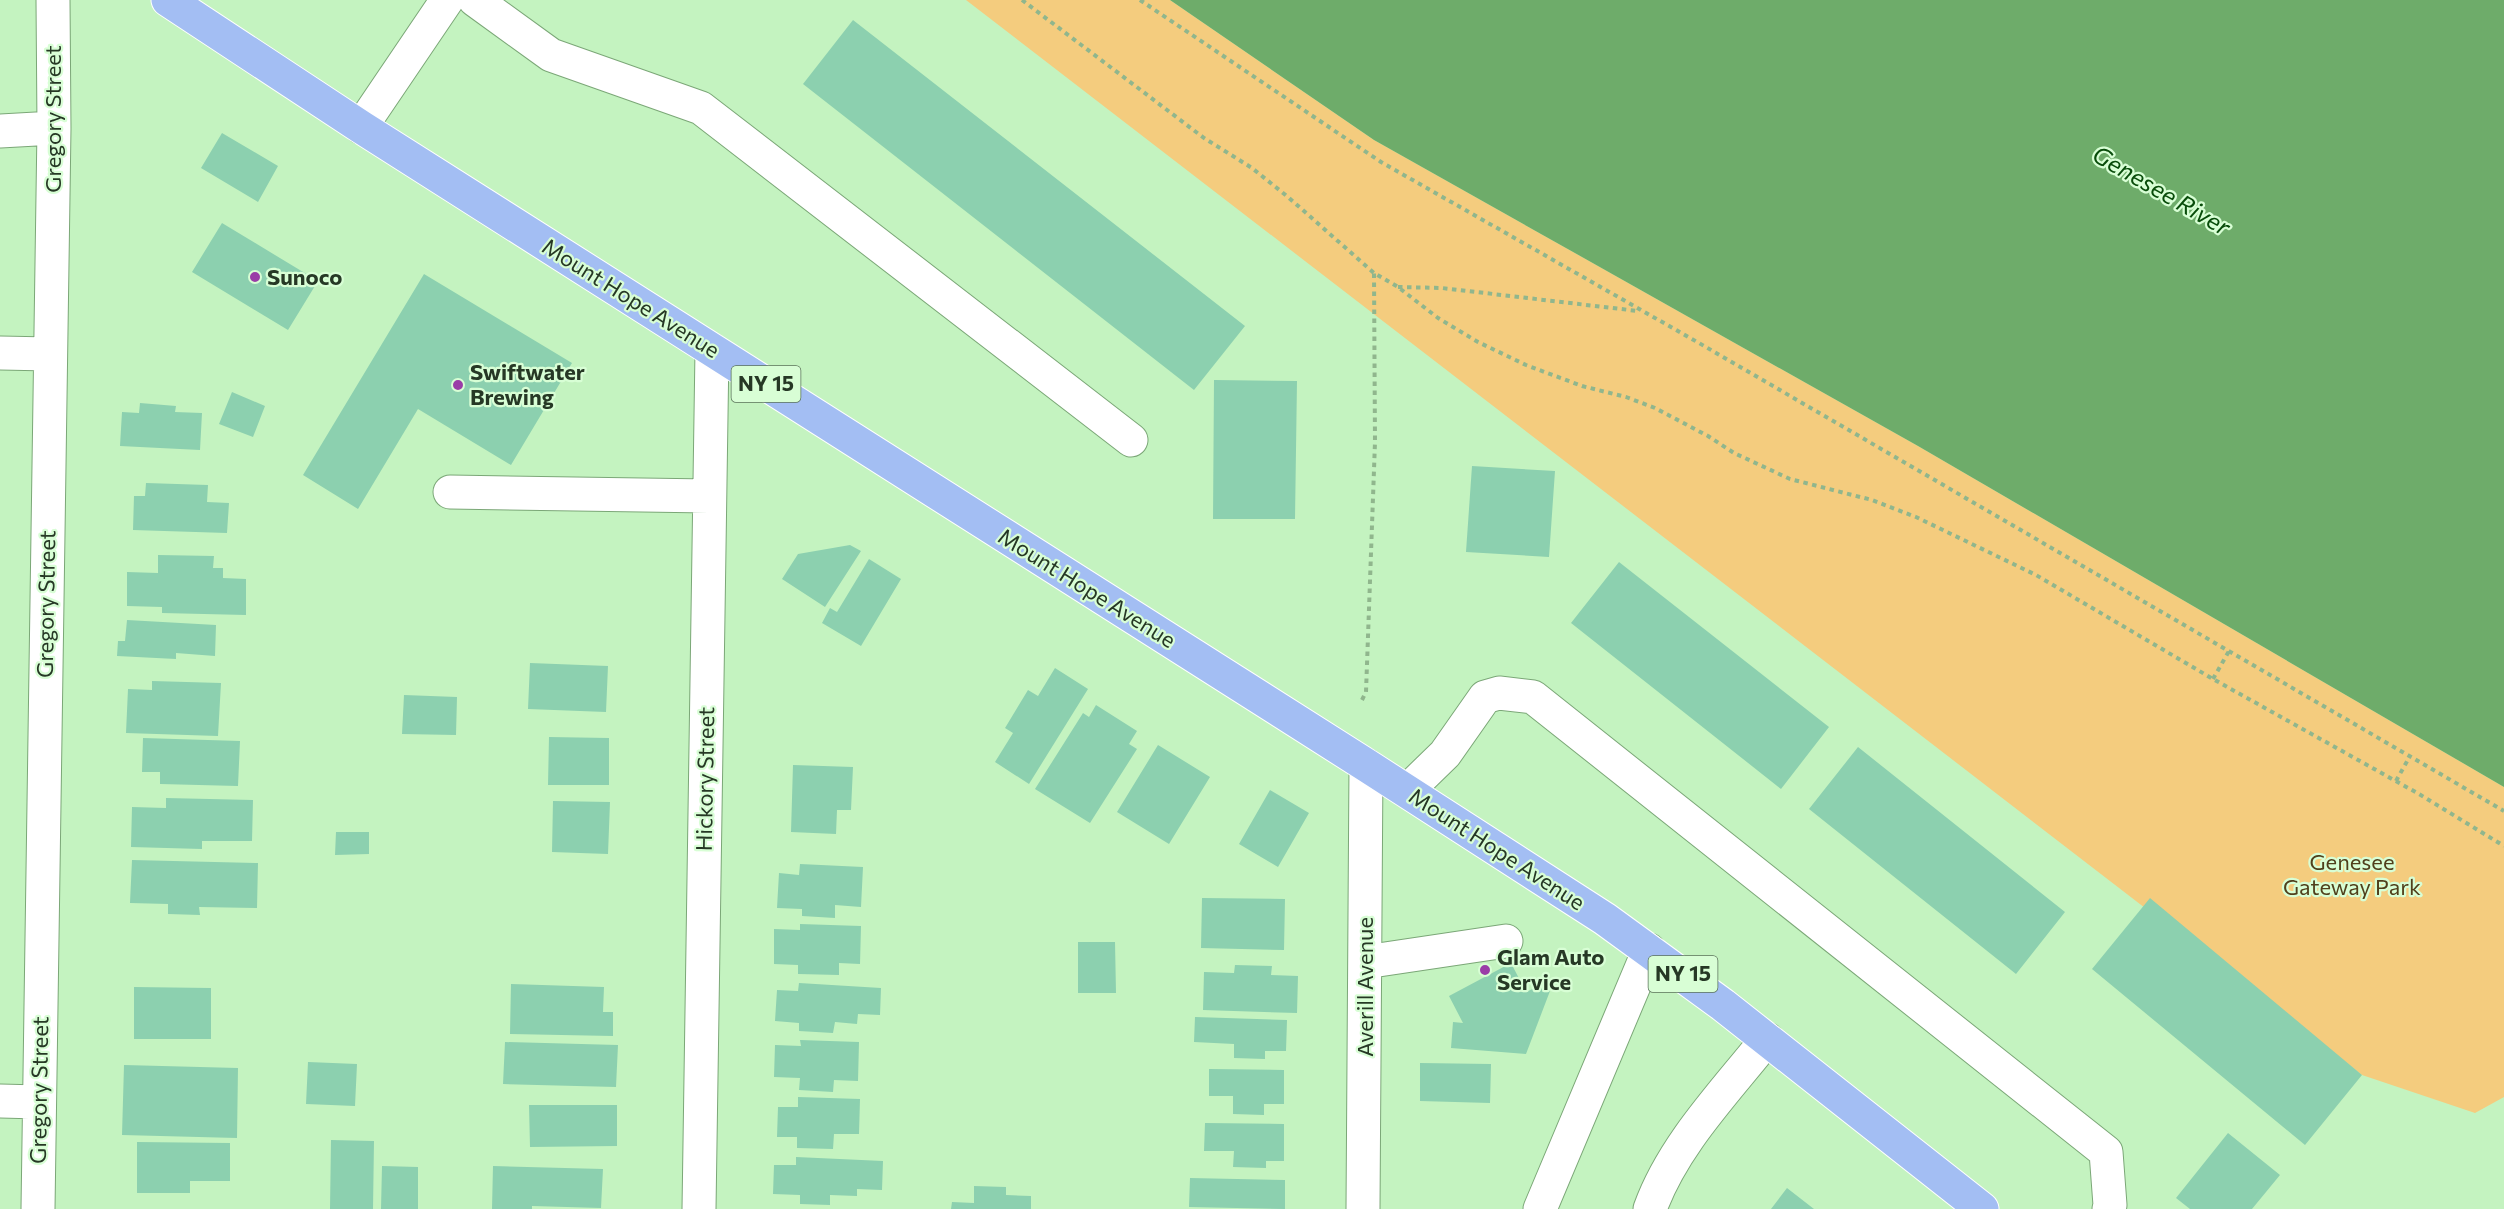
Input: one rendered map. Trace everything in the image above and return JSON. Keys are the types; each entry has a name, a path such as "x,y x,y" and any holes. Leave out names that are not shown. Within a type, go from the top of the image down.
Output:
{"main road":[{"name":"Mount Hope Avenue","path":"168,0 361,127 1407,791 1649,950 1767,1039 1982,1209"}],"street":[{"name":"Gregory Street","path":"38,1209 54,128 52,0"},
{"path":"361,127 447,0"},
{"path":"475,0 551,55 701,108 1131,440"},
{"path":"0,131 54,128"},
{"name":"Hickory Street","path":"699,1209 712,350"},
{"path":"0,353 50,354"},
{"path":"450,492 709,496"},
{"path":"1407,791 1445,754 1485,697 1499,693 1533,697 2106,1152 2109,1209"},
{"name":"Averill Avenue","path":"1363,1209 1366,765"},
{"path":"1365,962 1506,941"},
{"path":"1540,1209 1649,950"},
{"path":"1650,1209 1657,1190 1698,1125 1767,1039"},
{"path":"0,1101 39,1102"}],"path":[{"path":"1022,0 1204,138 1270,183 1374,273 1398,287 1438,318 1478,342 1526,365 1582,386 1626,397 1655,408 1708,436 1734,453 1790,479 1872,500 2036,575 2213,679 2396,781 2504,846"},
{"path":"1140,0 1381,162 2504,811"},
{"path":"1362,700 1366,692 1376,442 1374,273"},
{"path":"1398,287 1442,288 1641,312"},
{"path":"2213,679 2229,651"},
{"path":"2396,781 2410,756"}],"green space":[{"name":"Genesee Gateway Park","path":"966,0 1170,0 1374,140 1918,446 2504,787 2504,1097 2475,1113 2362,1075"}],"water":[{"name":"Genesee River","path":"1170,0 2504,0 2504,787 1918,446 1374,140"}],"building":[{"path":"853,20 1245,326 1194,390 803,84"},
{"path":"222,133 278,166 258,202 201,168"},
{"name":"Sunoco","path":"222,223 318,281 288,330 192,272"},
{"name":"Swiftwater Brewing","path":"424,274 572,363 511,465 418,409 358,509 303,475"},
{"path":"1214,380 1297,381 1295,519 1213,519"},
{"path":"232,392 265,406 253,437 219,424"},
{"path":"140,403 176,406 175,412 202,413 200,450 120,446 122,412 139,413"},
{"path":"1472,466 1555,471 1549,557 1466,552"},
{"path":"146,483 208,485 207,502 229,503 227,533 133,530 134,496 145,496"},
{"path":"850,545 861,551 825,607 782,579 798,554"},
{"path":"158,555 214,556 213,568 223,568 223,578 246,579 246,615 162,613 162,607 127,606 127,572 158,573"},
{"path":"869,559 901,579 861,646 822,623 830,608 837,612"},
{"path":"1619,562 1829,727 1781,789 1571,623"},
{"path":"127,620 216,625 215,656 176,653 176,659 117,656 118,641 125,641"},
{"path":"530,663 608,666 606,712 528,709"},
{"path":"1055,668 1088,689 1029,784 995,762 1013,733 1005,728 1028,690 1038,696"},
{"path":"152,681 221,683 218,736 126,733 128,689 152,690"},
{"path":"404,695 457,697 456,735 402,734"},
{"path":"1096,705 1137,731 1129,744 1137,749 1090,823 1035,789 1083,713 1089,717"},
{"path":"549,737 609,738 609,785 548,785"},
{"path":"143,738 240,741 238,786 160,784 160,772 142,772"},
{"path":"1158,745 1210,777 1169,844 1117,812"},
{"path":"1858,747 2065,912 2016,974 1809,809"},
{"path":"793,765 853,767 851,810 837,810 836,834 791,832"},
{"path":"1270,790 1309,813 1278,867 1239,844"},
{"path":"166,798 253,800 252,841 202,841 202,849 131,847 132,807 166,808"},
{"path":"553,801 610,802 608,854 552,852"},
{"path":"336,832 369,832 369,854 335,855"},
{"path":"132,860 258,863 257,908 199,907 200,915 168,914 168,904 130,903"},
{"path":"800,864 863,867 861,907 835,905 835,918 802,916 802,909 777,908 779,873 799,875"},
{"path":"1202,898 1285,899 1284,950 1201,948"},
{"path":"2150,898 2362,1075 2305,1145 2092,969"},
{"path":"800,924 861,926 860,964 839,963 839,975 798,974 798,965 774,964 774,929 800,930"},
{"path":"1078,942 1115,942 1116,993 1078,993"},
{"path":"1511,963 1526,992 1537,987 1550,991 1526,1054 1451,1048 1453,1022 1463,1023 1449,996"},
{"path":"1235,965 1272,966 1271,975 1298,976 1297,1013 1203,1010 1204,972 1234,973"},
{"path":"799,983 881,988 880,1015 858,1014 857,1024 835,1022 833,1033 799,1031 799,1023 775,1021 777,990 798,991"},
{"path":"511,984 604,987 603,1012 613,1012 613,1036 510,1034"},
{"path":"134,987 211,988 211,1039 134,1039"},
{"path":"1195,1017 1287,1020 1286,1051 1265,1051 1265,1059 1234,1058 1234,1044 1194,1042"},
{"path":"800,1040 859,1042 858,1081 834,1080 833,1092 799,1090 800,1078 774,1077 775,1045 801,1046"},
{"path":"505,1042 618,1045 616,1087 503,1084"},
{"path":"308,1062 357,1064 355,1106 306,1104"},
{"path":"1420,1063 1491,1064 1490,1103 1420,1101"},
{"path":"124,1065 238,1068 237,1138 122,1135"},
{"path":"1209,1069 1284,1070 1284,1104 1264,1104 1264,1115 1233,1114 1233,1096 1209,1096"},
{"path":"798,1097 860,1099 859,1134 834,1134 833,1149 797,1148 797,1137 777,1137 778,1107 798,1107"},
{"path":"529,1105 617,1105 617,1146 530,1147"},
{"path":"1205,1123 1284,1124 1284,1161 1266,1161 1266,1168 1233,1167 1234,1151 1204,1151"},
{"path":"2228,1133 2280,1175 2252,1209 2190,1209 2176,1198"},
{"path":"331,1140 374,1141 373,1209 330,1209"},
{"path":"137,1142 230,1143 230,1181 190,1181 190,1193 137,1193"},
{"path":"796,1157 883,1161 882,1190 857,1189 857,1196 830,1195 830,1205 800,1204 800,1195 773,1194 774,1165 796,1165"},
{"path":"382,1166 418,1167 418,1209 381,1209"},
{"path":"493,1166 603,1169 601,1208 532,1206 532,1209 492,1209"},
{"path":"1190,1178 1285,1180 1285,1209 1189,1207"},
{"path":"974,1186 1006,1187 1006,1195 1031,1196 1031,1209 951,1209 952,1202 974,1203"},
{"path":"1787,1188 1814,1209 1771,1209"}],"place":[{"name":"Sunoco","path":"255,277"},
{"name":"Swiftwater Brewing","path":"458,385"},
{"name":"Glam Auto Service","path":"1485,970"}]}
